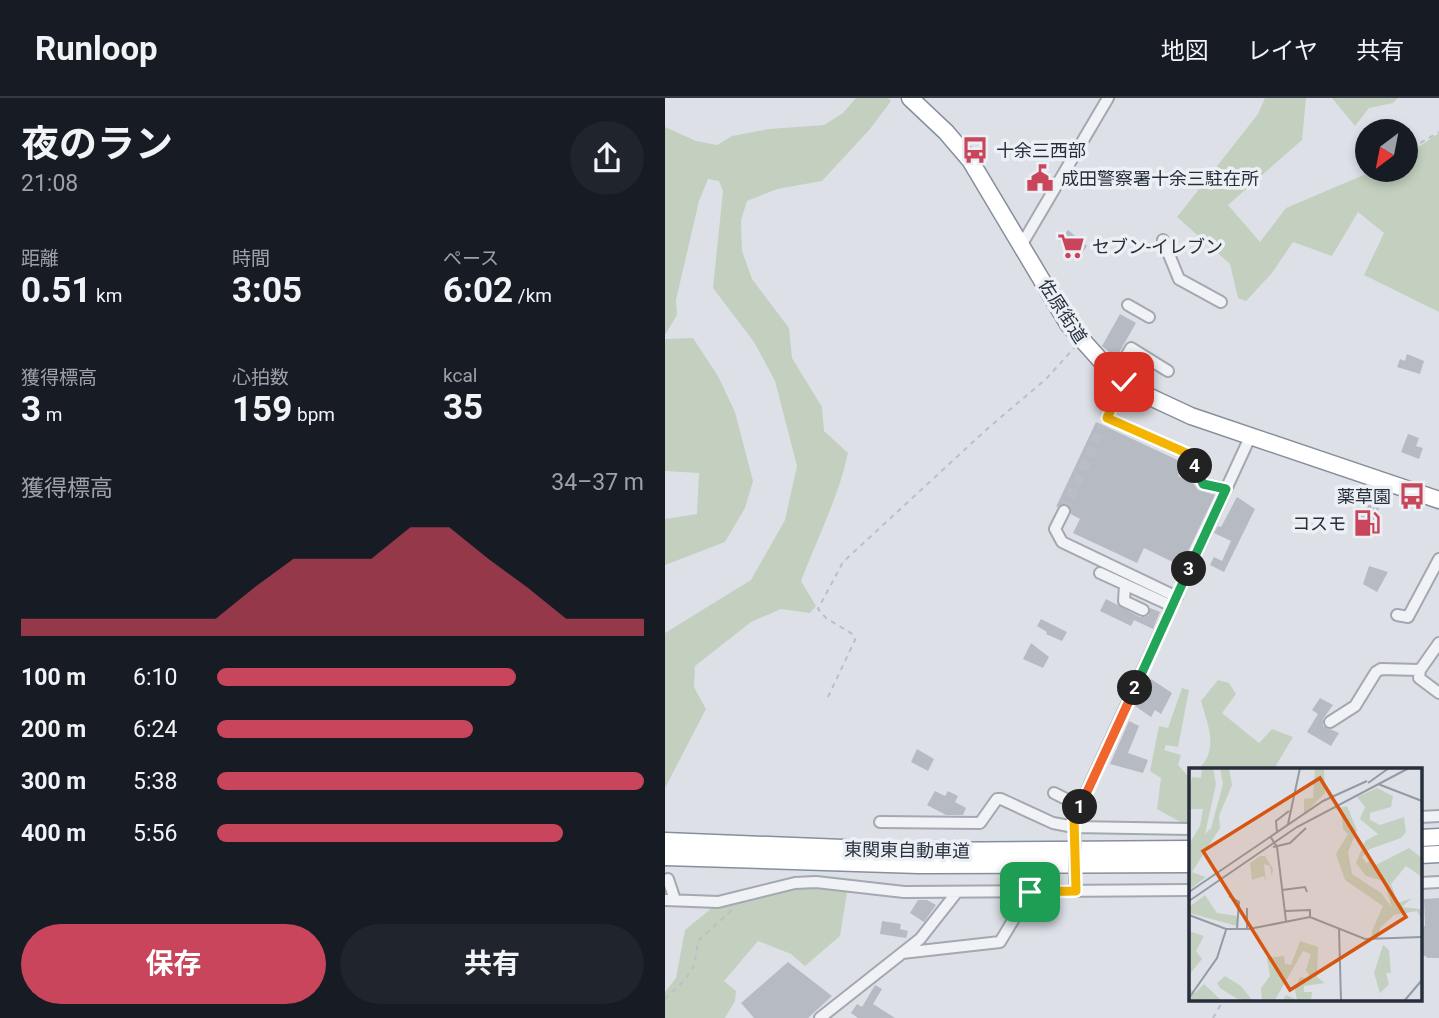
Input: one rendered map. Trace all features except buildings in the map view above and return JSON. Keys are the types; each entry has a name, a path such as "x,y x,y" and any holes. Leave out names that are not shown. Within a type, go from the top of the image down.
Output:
{"highway":[{"name":"佐原街道","path":"910,98 946,132 970,160 1081,341 1120,378 1168,407 1439,500"},
{"name":"東関東自動車道","path":"665,841 918,850 1189,849"},
{"name":"東関東自動車道","path":"665,857 919,865 1189,864"}],"street":[{"path":"1022,244 1108,98"},
{"path":"1163,240 1179,279 1221,302"},
{"path":"1128,305 1149,317"},
{"path":"1168,371 1131,348 1105,422 1191,455 1203,484 1226,489"},
{"path":"1075,888 1074,830 1080,806 1251,436"},
{"path":"1064,511 1055,529 1062,542 1174,601"},
{"path":"1397,615 1408,617 1439,559"},
{"path":"1100,573 1174,601"},
{"path":"1125,584 1124,601 1143,610"},
{"path":"1439,643 1420,670 1422,682 1439,693"},
{"path":"1330,722 1355,706 1376,672 1381,669 1420,670"},
{"path":"1054,793 1080,806"},
{"path":"880,822 980,823 997,800 1001,799 1074,830 1189,829"},
{"path":"668,879 670,900 718,902 795,883 816,882 904,892 1030,892 1075,888 1189,890"},
{"path":"820,1018 934,925 957,892"},
{"path":"901,953 1000,942 1030,892"}],"path":[{"path":"1418,144 1439,132"},
{"path":"828,697 855,640 854,635 826,618 818,609 843,562 987,429 1046,379 1081,341"},
{"path":"665,999 684,981 694,966 698,941 739,903"},
{"path":"1213,1018 1223,1000"}],"green space":[{"path":"856,98 888,98 891,101 870,129 822,181 777,189 747,201 741,220 742,251 752,279 789,328 792,358 822,407 824,431 848,453 833,501 801,581 816,606 810,613 781,609 751,622 695,666 694,687 706,709 665,788 665,633 751,580 785,520 797,466 775,381 754,342 713,288 723,191 719,181 708,179 699,201 676,300 677,315 665,335 665,127 696,141 717,145 732,136 769,129 824,125 843,113"},
{"path":"1265,98 1306,98 1302,140 1228,205 1260,242 1286,208 1355,179 1355,182 1418,182 1418,147 1439,133 1439,312 1364,275 1384,233 1358,212 1332,256 1293,242 1272,273 1246,301 1238,298 1230,264 1177,217 1258,114"},
{"path":"1332,98 1398,98 1393,103 1369,108 1360,119 1355,119 1355,126"},
{"path":"693,338 718,376 735,412 753,481 745,508 725,542 665,565 665,519 697,514 699,473 665,471 665,339"},
{"path":"1218,680 1229,683 1236,694 1222,713 1259,743 1272,729 1293,737 1275,768 1200,768 1209,753 1210,745 1209,728 1201,701"},
{"path":"1182,688 1189,690 1178,747 1166,745 1164,750 1181,755 1178,765 1189,777 1189,824 1184,824 1157,809 1161,778 1150,771 1159,726 1168,728"},
{"path":"804,888 847,892 840,936 805,966 791,954 758,941 724,981 736,991 735,1001 725,1018 665,1018 665,992 676,978 685,930 713,907"}],"tunnel":[{"path":"1064,511 1103,425"}],"place":[{"name":"十余三西部","path":"975,150"},
{"name":"成田警察署十余三駐在所","path":"1040,178"},
{"name":"セブン-イレブン","path":"1071,246"},
{"name":"薬草園","path":"1412,496"},
{"name":"コスモ","path":"1367,523"}],"route":[{"path":"1030,892 1076,891 1074,819 1226,489 1206,487 1191,455 1107,418 1124,382"}]}
